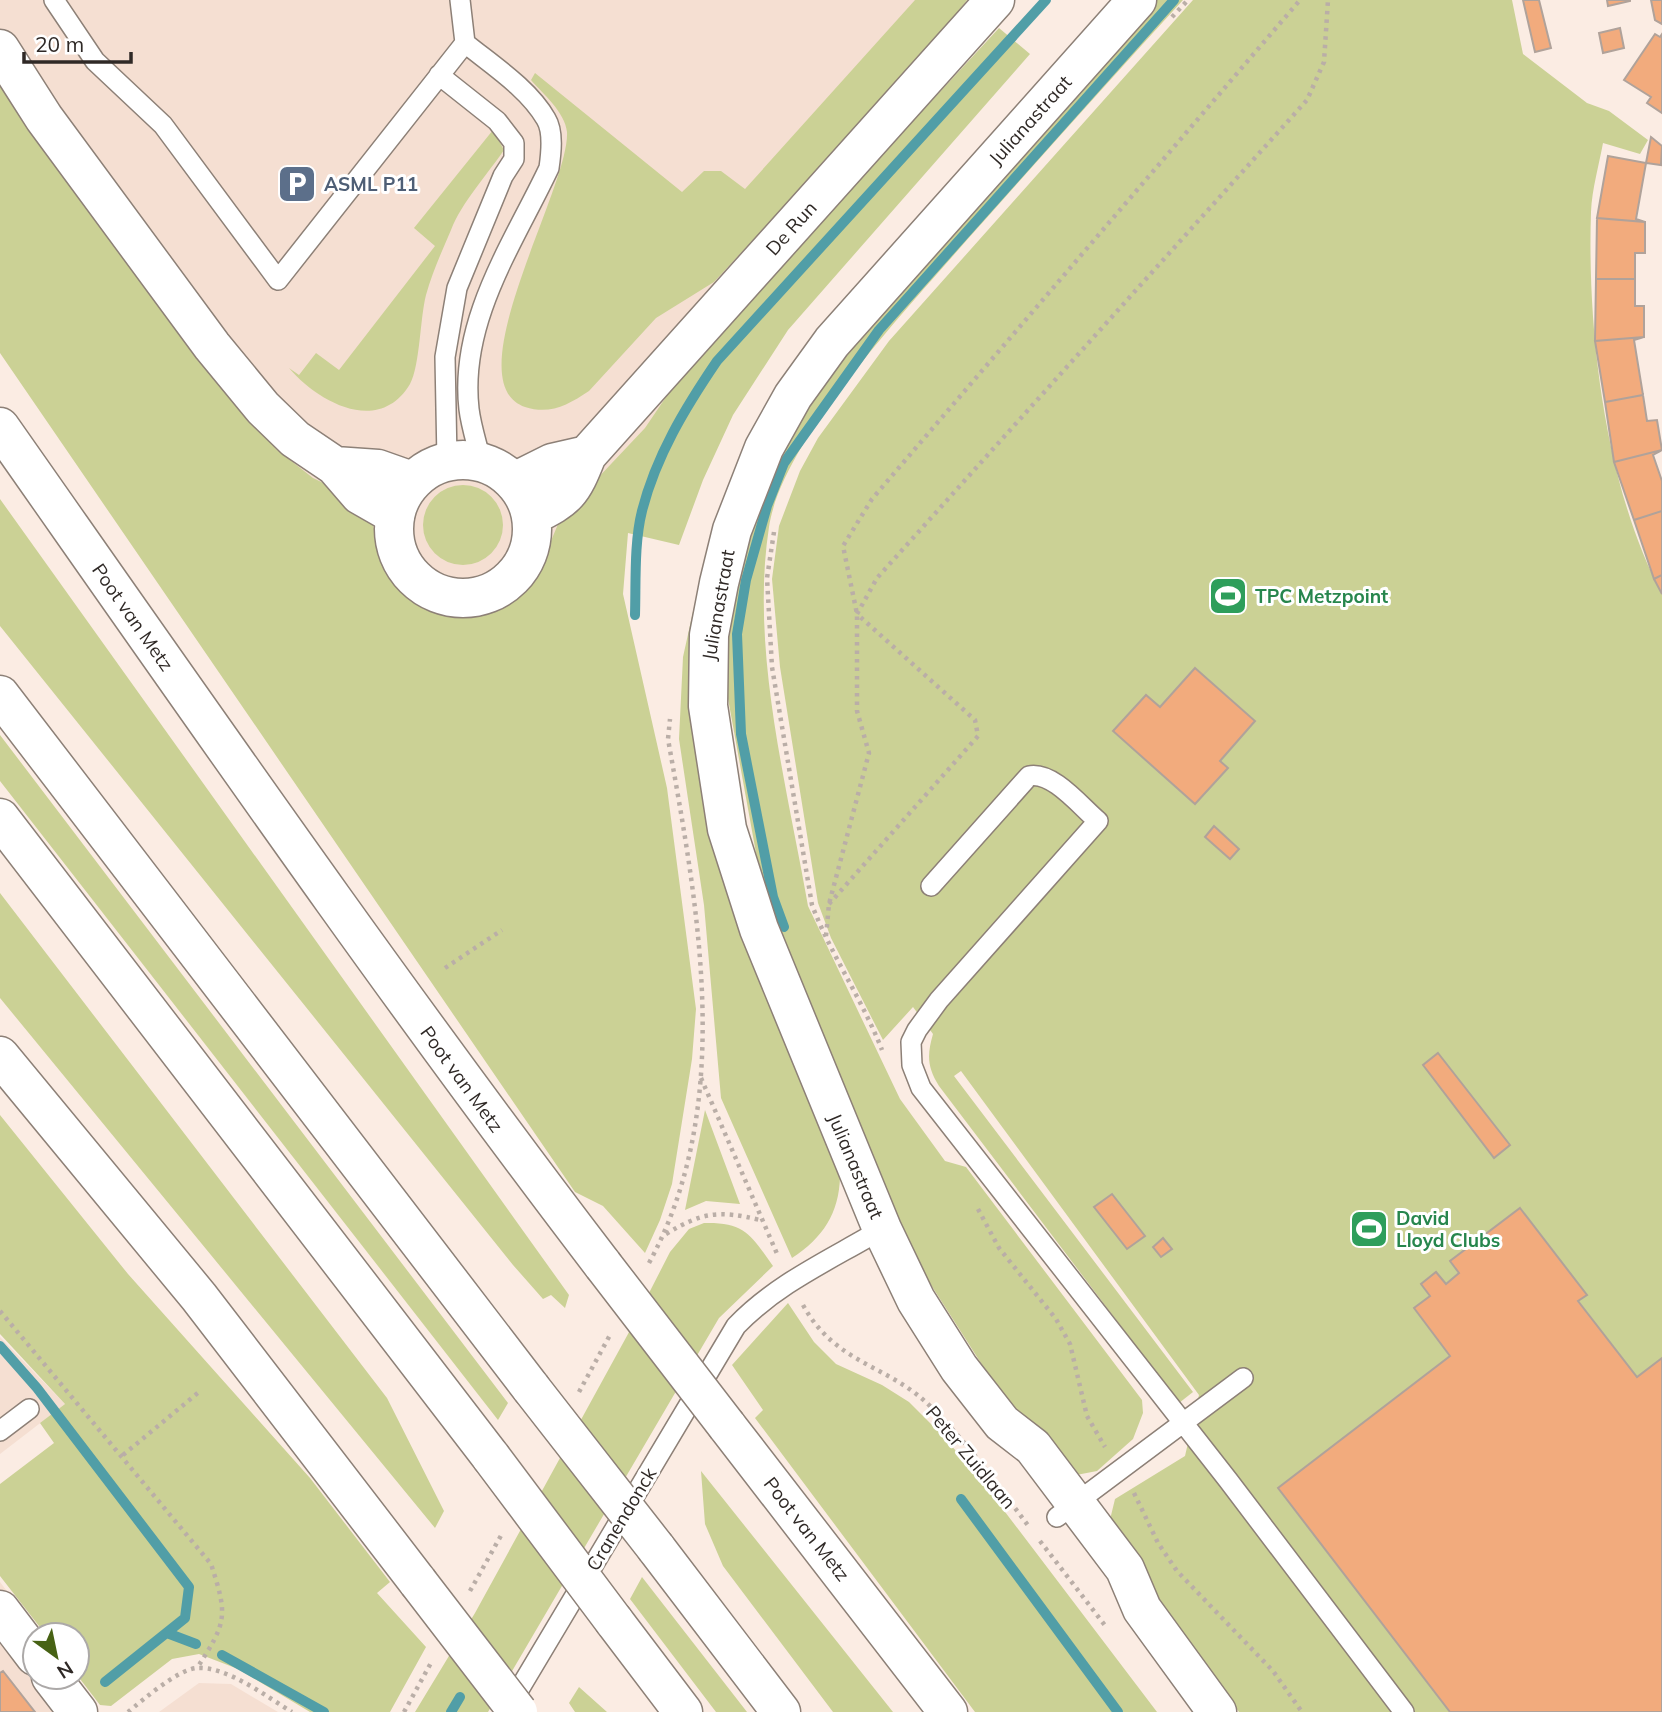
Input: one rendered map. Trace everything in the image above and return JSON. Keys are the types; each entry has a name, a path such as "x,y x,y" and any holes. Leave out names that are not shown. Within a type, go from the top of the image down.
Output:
{"main road":[{"name":"De Run","path":"531,516 558,503 574,488 587,455 995,0"},
{"name":"Julianastraat","path":"882,1229 758,929 727,829 708,706 709,635 719,583 732,530 764,448 811,370 832,342 1137,0"},
{"path":"0,49 44,118 212,346 271,416 295,439 335,466 360,495 395,515"},
{"name":"Poot van Metz","path":"0,428 488,1115 948,1712"},
{"path":"514,482 552,463 587,455"},
{"path":"464,461 495,467 514,482 527,500 531,516 530,547 515,575 489,593 458,598 427,589 404,567 394,537 395,515 403,493 412,481 424,471 464,461"},
{"path":"335,466 378,470 412,481"},
{"path":"0,695 781,1712"},
{"path":"0,818 491,1457 683,1712"},
{"path":"0,1056 199,1297 518,1712"},
{"name":"Peter Zuidlaan","path":"882,1229 916,1300 960,1368 1002,1423 1013,1461 1067,1510 1106,1583 1142,1609 1217,1712"},
{"path":"0,1610 21,1638"},
{"path":"62,1691 78,1712"}],"lane":[{"path":"54,0 94,61 163,125 278,280 465,43"},
{"path":"460,0 465,43 507,78 547,121 551,149 549,168 484,299 471,352 464,461"},
{"path":"439,75 497,121 514,143 514,159 503,176 457,288 445,357 444,412 464,461"},
{"path":"931,886 1029,776 1037,774 1048,778 1098,821 939,1000 911,1042 912,1065 921,1088 1404,1712"},
{"name":"Julianastraat","path":"736,1326 758,1303 882,1229"},
{"name":"Cranendonck","path":"506,1712 736,1326"},
{"path":"1067,1510 1243,1378"},
{"path":"0,1431 29,1409"}],"path":[{"path":"1169,21 1188,0"},
{"path":"826,941 829,904 869,753 857,711 857,614 843,546 872,499 1300,0"},
{"path":"857,614 877,578 1307,100 1324,62 1328,0"},
{"path":"775,526 767,578 772,667 812,905 826,941 870,1019 884,1056"},
{"path":"829,904 978,736 975,719 857,614"},
{"path":"670,713 668,739 689,857 703,999 701,1077 677,1206 665,1235 695,1216 715,1213 761,1220"},
{"path":"445,968 502,930"},
{"path":"701,1077 761,1220"},
{"path":"972,1197 999,1248 1034,1290 1065,1335 1078,1371 1087,1416 1140,1502 1158,1543 1177,1571 1273,1671 1302,1712"},
{"name":"Peter Zuidlaan","path":"761,1220 790,1282 815,1326 836,1347 930,1405 976,1458 1116,1639"},
{"path":"0,1311 211,1563 222,1598 221,1631 197,1668 171,1680 128,1712"},
{"path":"123,1455 199,1392"},
{"path":"197,1668 235,1677 292,1712"}],"shaded area":[{"path":"0,0 980,0 363,793 0,238"},
{"path":"0,1337 65,1404 0,1454"},
{"path":"0,1582 29,1621 21,1621 21,1691 82,1691 98,1712 0,1712"},
{"path":"199,1683 231,1684 278,1712 159,1712"}],"green space":[{"path":"915,0 967,0 934,45 714,282 656,318 589,391 574,401 551,409 534,409 525,407 506,390 502,361 507,324 552,195 563,159 567,132 558,110 531,80 535,73 682,192 704,171 721,171 745,189"},
{"path":"1157,0 1183,0 913,302 851,376 822,416 797,455 779,492 769,527 764,574 767,669 781,765 808,906 900,1099 945,1161 966,1167 1142,1400 1143,1413 1133,1439 1097,1471 1066,1477 986,1371 917,1263 860,1134 764,897 727,693 728,636 747,530 775,464 808,404 862,334"},
{"path":"1193,0 1512,0 1523,54 1587,103 1609,111 1648,140 1640,154 1603,143 1592,203 1591,258 1597,357 1613,457 1642,552 1662,594 1662,1712 1239,1712 1108,1528 1115,1499 1185,1456 1199,1395 961,1071 954,1076 1193,1392 1179,1403 939,1086 929,1061 933,1034 913,1007 883,1040 831,938 818,903 780,667 772,579 779,526 800,471 818,438 889,341"},
{"path":"999,28 1030,54 788,330 733,415 703,480 679,545 628,533 623,594 667,788 696,1009 692,1059 672,1184 645,1253 603,1206 575,1192 0,353 0,79 248,417 276,449 313,478 346,494 371,520 385,560 393,573 417,596 450,609 483,608 502,601 529,582 543,560 561,517 645,428 689,363"},
{"path":"493,130 504,150 462,209 437,262 426,295 416,366 410,384 397,400 382,408 366,411 332,402 316,392 289,368 299,375 316,353 339,370 435,246 414,228"},
{"path":"463,485 478,488 491,497 500,510 503,525 500,540 491,553 478,562 463,565 448,562 435,553 426,540 423,525 426,510 435,497 448,488"},
{"path":"0,499 569,1295 565,1308 551,1295 543,1299 513,1265 0,626"},
{"path":"698,589 692,662 840,1177 833,1213 827,1224 812,1242 792,1258 721,1098 704,905 679,739 683,657"},
{"path":"0,735 508,1403 498,1420 0,781"},
{"path":"0,893 387,1398 444,1511 435,1528 0,998"},
{"path":"705,1110 740,1204 706,1201 685,1210"},
{"path":"0,1115 128,1274 310,1478 390,1582 377,1593 426,1647 390,1712 310,1712 238,1669 199,1654 172,1659 111,1706 100,1705 89,1691 91,1621 35,1621 0,1576 0,1484 54,1443 40,1423 65,1404 0,1334"},
{"path":"704,1223 729,1225 746,1232 773,1266 719,1318 488,1712 415,1712 475,1613 670,1252 689,1229"},
{"path":"788,1303 814,1342 836,1364 882,1385 909,1402 942,1435 977,1475 1157,1712 975,1712 755,1418 763,1410 732,1365"},
{"path":"701,1471 893,1712 833,1712 723,1566 705,1524"},
{"path":"642,1577 747,1712 716,1712 630,1599"},
{"path":"579,1687 607,1712 575,1712 569,1703"}],"building":[{"path":"1523,0 1539,0 1551,48 1535,52"},
{"path":"1607,0 1630,0 1630,1 1608,6"},
{"path":"1651,0 1662,0 1662,24 1655,20"},
{"path":"1620,28 1624,48 1603,53 1599,33"},
{"path":"1655,34 1660,37 1662,34 1662,113 1647,103 1651,97 1624,80"},
{"path":"1651,137 1662,146 1661,165 1646,163"},
{"path":"1608,156 1646,163 1636,219 1645,222 1597,218"},
{"path":"1597,218 1645,222 1645,253 1635,253 1635,279 1596,279"},
{"path":"1596,279 1635,279 1635,306 1644,306 1644,337 1595,341"},
{"path":"1644,337 1634,340 1643,395 1605,402 1595,341"},
{"path":"1643,395 1647,421 1657,420 1662,450 1614,462 1605,402"},
{"path":"1662,450 1653,455 1662,481 1662,511 1634,520 1614,462"},
{"path":"1662,511 1662,575 1654,579 1634,520"},
{"path":"1662,575 1662,594 1654,579"},
{"path":"1195,668 1255,721 1220,761 1228,768 1195,804 1113,731 1146,695 1160,707"},
{"path":"1214,826 1239,849 1230,859 1205,837"},
{"path":"1438,1053 1510,1145 1494,1158 1423,1065"},
{"path":"1112,1194 1145,1236 1127,1249 1094,1207"},
{"path":"1520,1208 1587,1295 1578,1301 1637,1377 1662,1358 1662,1712 1450,1712 1278,1488 1450,1356 1414,1308 1430,1296 1421,1284 1436,1272 1446,1284 1459,1273 1450,1261"},
{"path":"1163,1238 1172,1249 1161,1257 1153,1247"},
{"path":"3,1671 35,1712 0,1712 0,1673"}],"waterway":[{"path":"635,615 638,536 648,491 673,433 717,361 1046,0"},
{"path":"784,927 773,897 741,734 737,634 746,580 767,506 784,463 879,330 1174,0"},
{"path":"0,1346 37,1388 189,1587 185,1618 105,1682"},
{"path":"961,1499 1118,1712"},
{"path":"167,1633 196,1644"},
{"path":"222,1655 324,1712"},
{"path":"451,1712 460,1697"}],"place":[{"name":"ASML P11","path":"297,184"},
{"name":"TPC Metzpoint","path":"1228,596"},
{"name":"David Lloyd Clubs","path":"1369,1229"}]}
